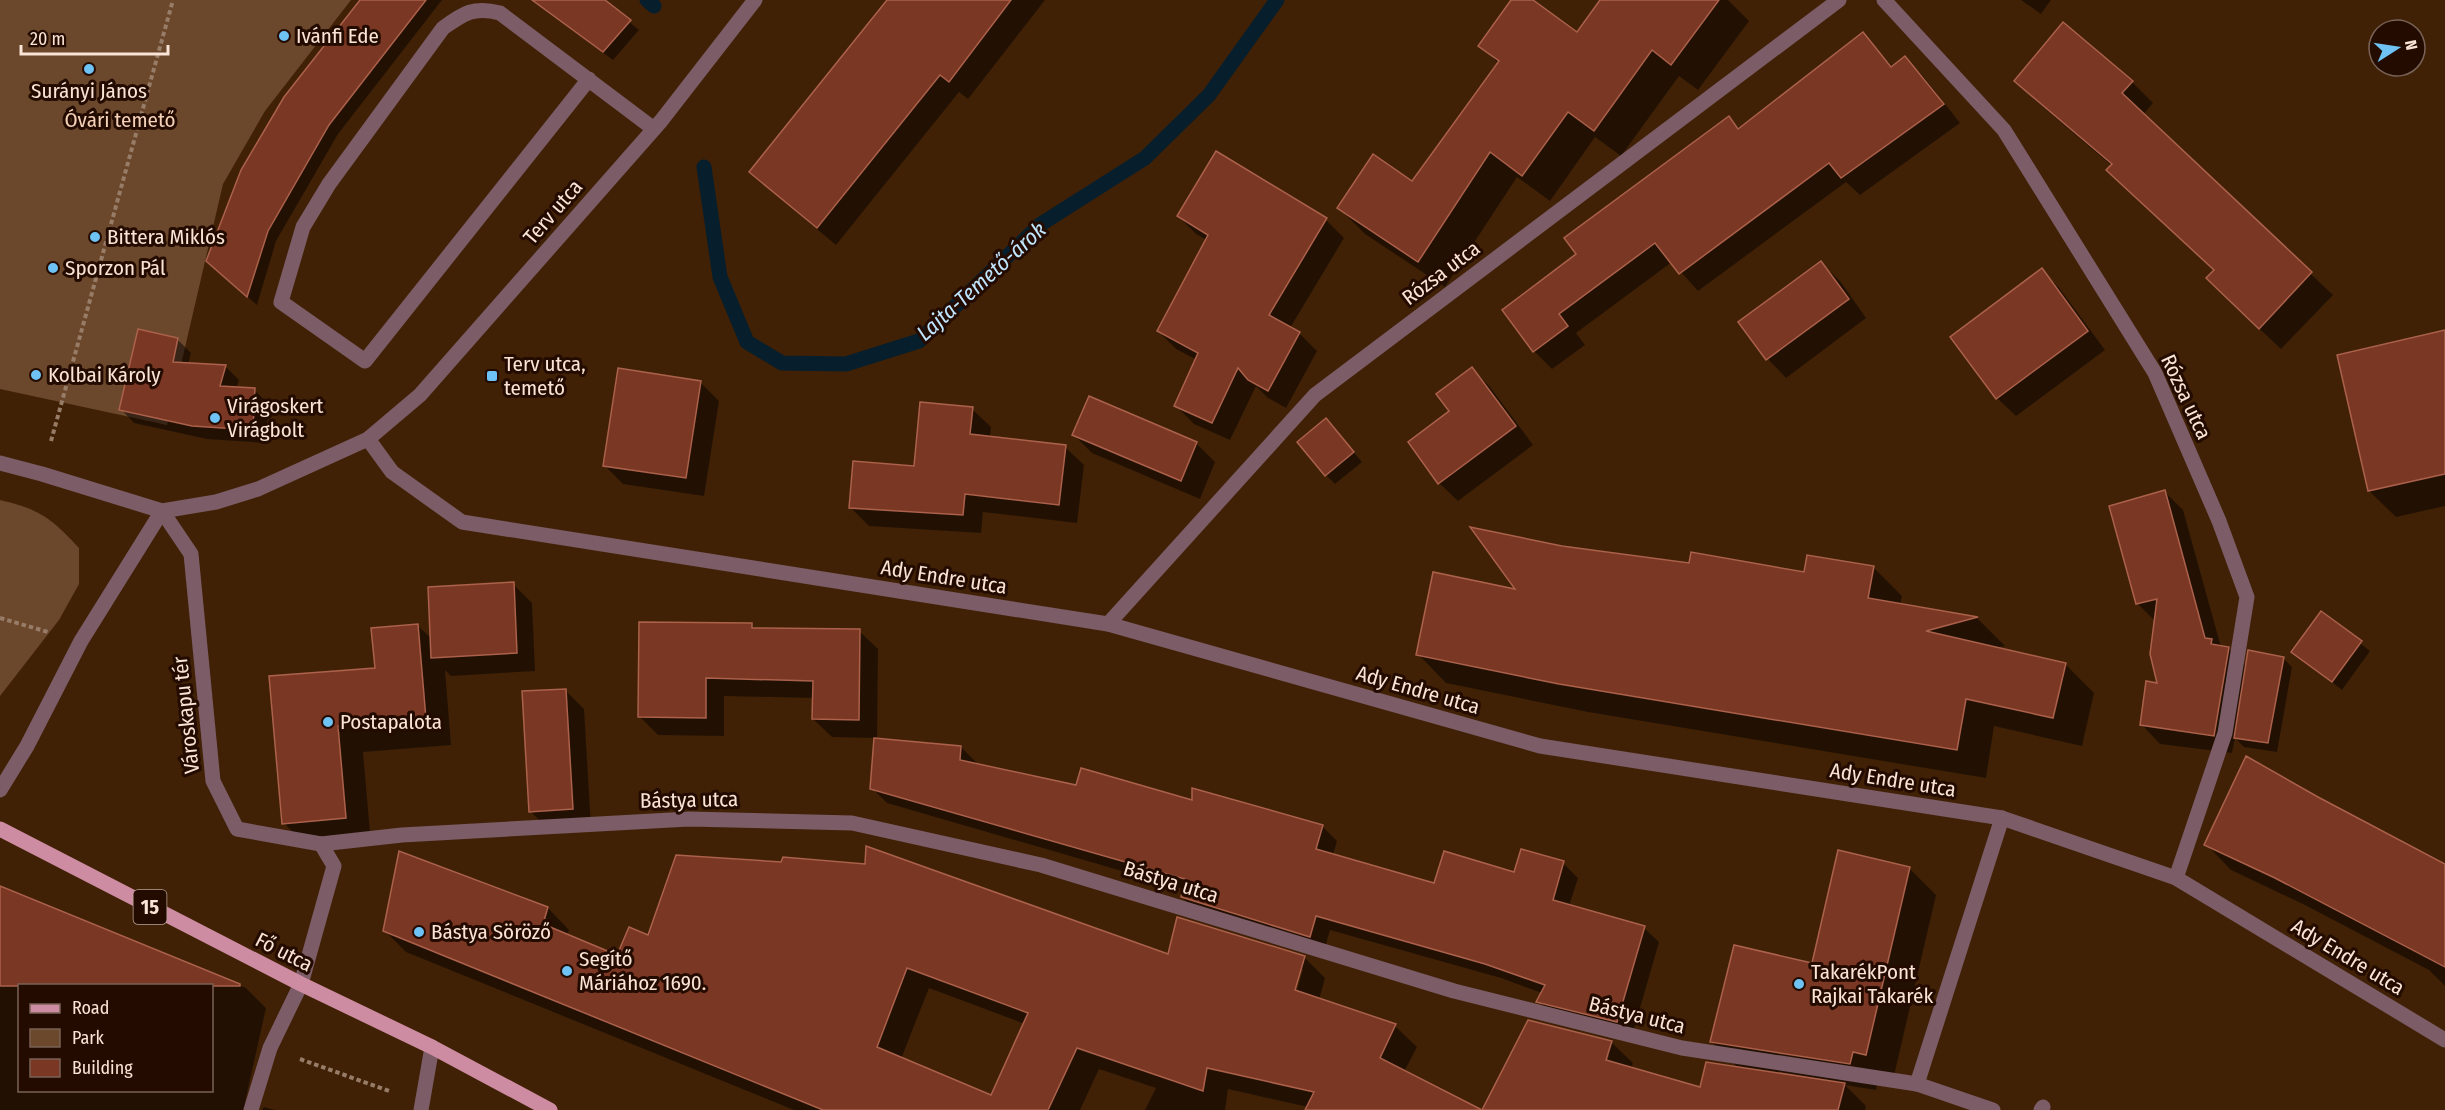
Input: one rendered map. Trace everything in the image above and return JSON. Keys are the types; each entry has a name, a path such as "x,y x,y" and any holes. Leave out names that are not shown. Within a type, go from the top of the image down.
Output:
{"main road":[{"name":"Fő utca","path":"0,828 301,984 432,1047 550,1110"}],"street":[{"name":"Terv utca","path":"368,438 420,395 654,129 754,0"},
{"name":"Rózsa utca","path":"1108,624 1315,395 1839,0"},
{"name":"Rózsa utca","path":"1884,0 2004,130 2155,373 2219,521 2247,597 2225,733 2176,878"},
{"path":"589,79 366,361 281,302 303,227 329,184 443,28 466,12 485,9 500,13 589,79 654,129"},
{"path":"0,463 162,511 216,502 258,489 368,438"},
{"name":"Ady Endre utca","path":"368,438 392,472 462,522 1108,624 1540,746 2002,818 2176,878 2445,1040"},
{"path":"0,789 27,746 81,641 162,511"},
{"name":"Városkapu tér","path":"162,511 192,554 213,781 237,829 321,844"},
{"path":"1917,1084 2002,818"},
{"name":"Bástya utca","path":"321,844 402,835 689,819 852,823 1041,865 1454,991 1682,1048 1917,1084 1992,1110"},
{"path":"252,1110 270,1048 301,984 334,866 321,844"},
{"path":"423,1107 432,1047"}],"path":[{"path":"42,474 173,0"},
{"path":"0,618 81,641"},
{"path":"270,1048 423,1107"}],"green space":[{"name":"Óvári temető","path":"0,0 351,0 265,111 223,184 167,425 0,389"},
{"path":"0,500 25,507 44,516 79,548 79,584 59,620 0,696"}],"building":[{"path":"360,0 426,0 329,125 268,231 247,297 206,261 241,170 284,97"},
{"path":"532,0 605,0 631,20 603,52"},
{"path":"887,0 1011,0 949,82 940,75 817,228 749,172"},
{"path":"1511,0 1533,0 1577,32 1600,0 1719,0 1671,65 1652,50 1594,131 1568,112 1522,176 1490,152 1418,262 1337,208 1373,154 1412,181 1499,61 1478,46"},
{"path":"2063,22 2133,81 2122,93 2312,272 2259,329 2206,278 2214,270 2106,170 2112,164 2014,81"},
{"path":"1863,32 1891,67 1905,56 1944,104 1841,178 1829,163 1679,274 1655,243 1559,314 1568,326 1533,352 1502,310 1576,254 1564,238 1729,116 1738,129"},
{"path":"1216,151 1327,218 1269,315 1300,332 1268,391 1248,380 1238,368 1212,423 1174,406 1198,353 1157,331 1208,235 1177,216"},
{"path":"1821,261 1849,299 1766,360 1738,322"},
{"path":"2042,268 2088,331 1996,399 1950,337"},
{"path":"138,329 178,338 173,362 226,365 220,386 255,388 253,430 192,426 119,410"},
{"path":"2445,330 2445,474 2368,491 2337,355"},
{"path":"1472,367 1516,426 1438,484 1408,442 1449,411 1436,394"},
{"path":"618,368 701,381 686,478 603,466"},
{"path":"1089,396 1197,442 1181,481 1072,435"},
{"path":"920,402 973,407 970,434 1066,445 1059,505 965,494 963,515 849,508 853,461 914,466"},
{"path":"1326,418 1354,452 1325,476 1297,442"},
{"path":"2165,490 2205,638 2212,639 2211,644 2229,647 2214,736 2140,725 2146,681 2157,683 2150,654 2157,599 2136,604 2109,506"},
{"path":"1470,527 1562,546 1689,563 1691,552 1804,572 1807,555 1874,566 1868,598 1978,617 1926,631 2066,663 2053,718 1966,699 1957,750 1559,684 1416,655 1433,572 1515,589"},
{"path":"514,582 517,653 431,658 428,587"},
{"path":"2321,611 2362,641 2332,682 2291,652"},
{"path":"639,622 752,623 752,628 860,629 859,720 812,719 813,681 706,678 706,718 638,717"},
{"name":"Postapalota","path":"418,624 426,719 338,726 346,818 282,824 269,676 375,668 371,628"},
{"path":"2248,650 2284,657 2268,743 2234,738"},
{"path":"566,689 573,809 529,812 522,691"},
{"path":"874,738 961,746 960,760 1076,785 1081,768 1192,800 1192,788 1323,825 1316,849 1434,883 1444,851 1514,872 1521,849 1564,861 1553,900 1645,926 1617,1022 1536,1002 1545,985 1485,964 1316,916 1310,937 1181,897 1185,879 870,789"},
{"path":"2246,756 2445,864 2445,967 2275,878 2204,845"},
{"path":"866,846 1168,954 1177,917 1305,956 1295,990 1396,1024 1380,1058 1482,1110 1305,1110 1314,1092 1207,1068 1203,1091 1077,1048 1048,1110 823,1110 383,931 399,851 548,907 543,924 617,955 629,927 648,935 676,855 781,862 783,857 865,864","holes":["907,968 1028,1013 991,1095 877,1047"]},
{"path":"1838,850 1910,867 1866,1055 1853,1052 1850,1064 1710,1042 1734,945 1812,963"},
{"path":"0,886 240,984 240,986 18,984 18,986 0,986"},
{"path":"1528,1020 1612,1041 1606,1060 1700,1087 1706,1062 1845,1083 1838,1110 1482,1110"}],"waterway":[{"name":"Lajta-Temető-árok","path":"647,0 654,6"},
{"name":"Lajta-Temető-árok","path":"704,167 720,277 747,342 782,363 846,364 919,341 1041,224 1145,158 1209,95 1277,0"}],"place":[{"name":"Ivánfi Ede","path":"284,36"},
{"name":"Surányi János","path":"89,69"},
{"name":"Bittera Miklós","path":"95,237"},
{"name":"Sporzon Pál","path":"53,268"},
{"name":"Kolbai Károly","path":"36,375"},
{"name":"Terv utca, temető","path":"492,376"},
{"name":"Virágoskert Virágbolt","path":"215,418"},
{"name":"Postapalota","path":"328,722"},
{"name":"Bástya Söröző","path":"419,932"},
{"name":"Segítő Máriához 1690.","path":"567,971"},
{"name":"TakarékPont Rajkai Takarék","path":"1799,984"}]}
